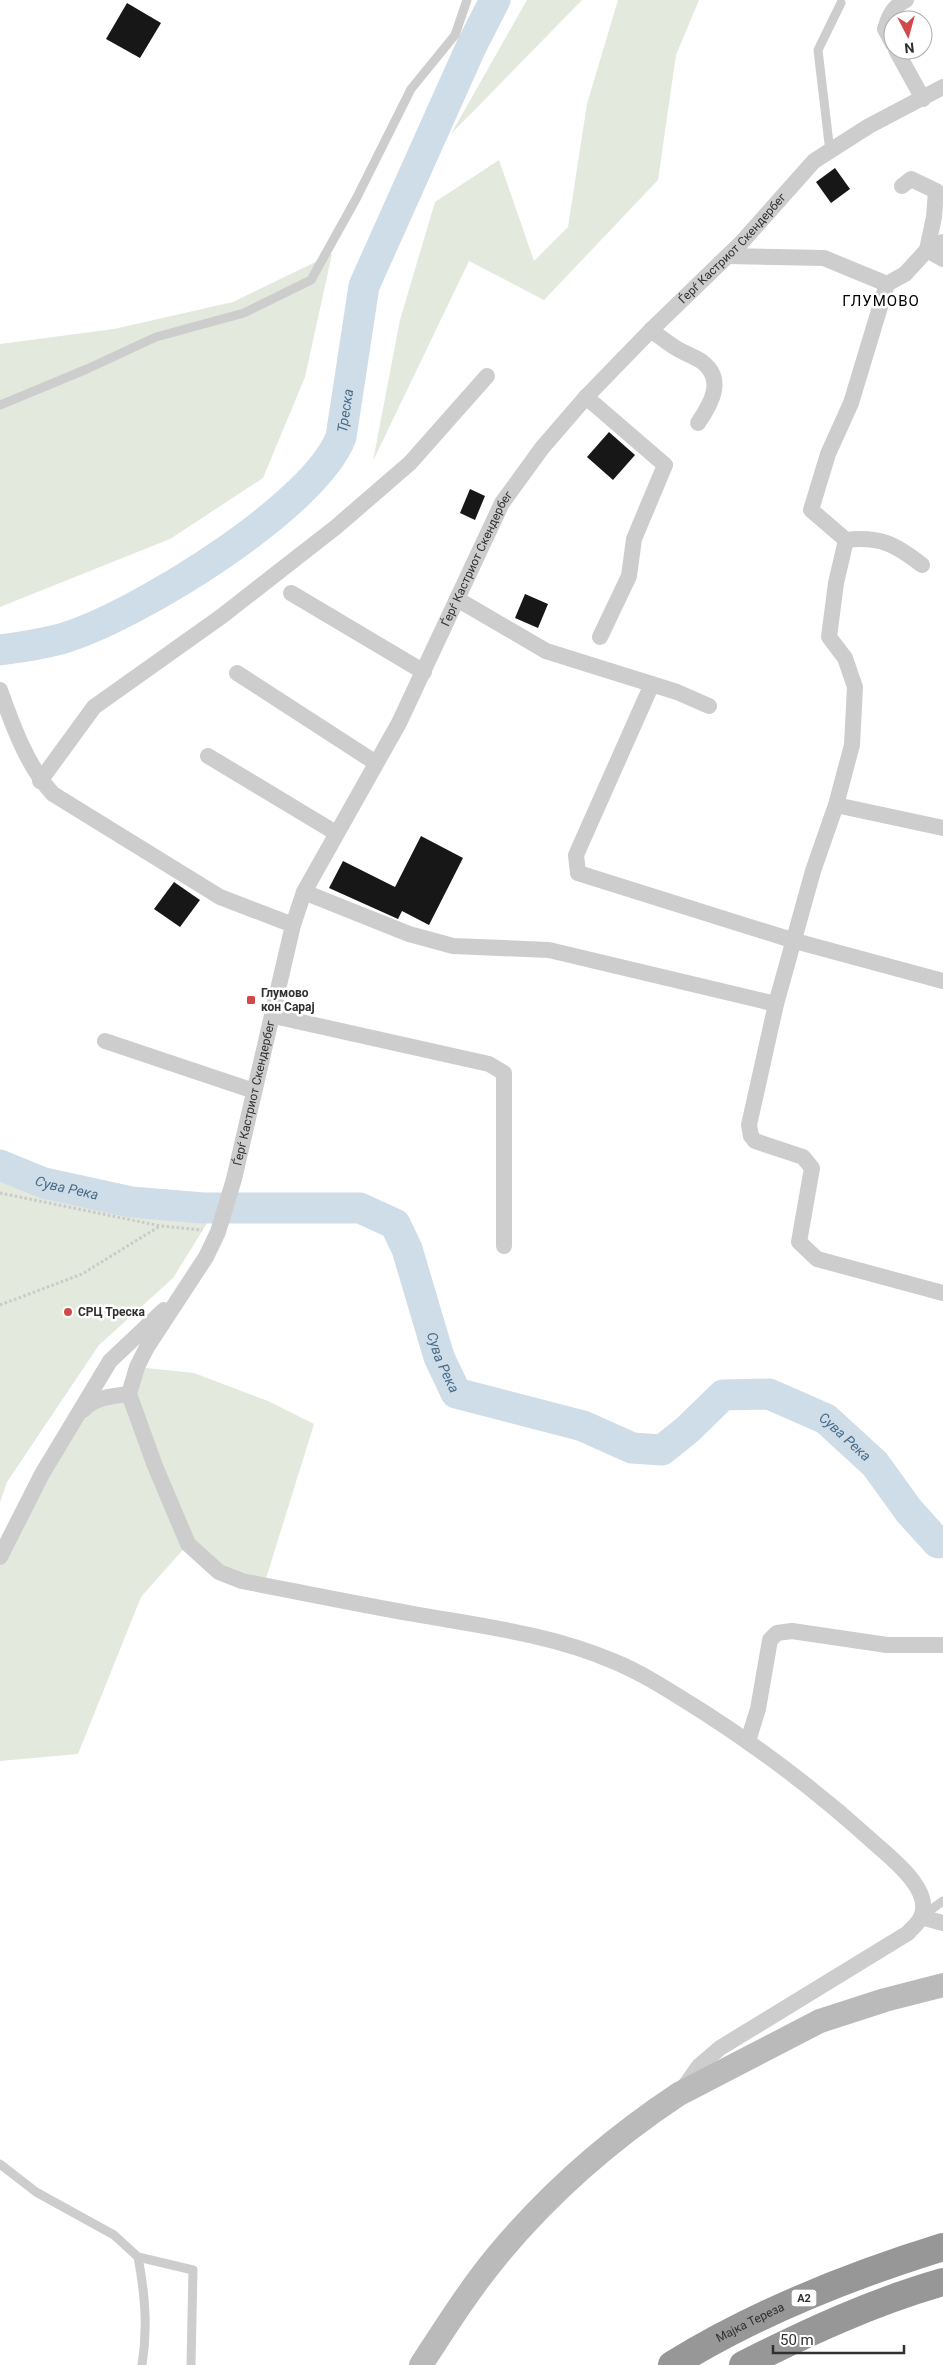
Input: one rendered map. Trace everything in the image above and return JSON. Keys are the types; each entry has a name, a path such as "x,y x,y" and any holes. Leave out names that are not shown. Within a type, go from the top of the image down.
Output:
{"highway":[{"name":"Мајка Тереза","path":"672,2365 754,2320 825,2289 943,2247"},
{"path":"743,2365 835,2320 909,2292 943,2282"}],"main road":[{"path":"421,2365 496,2256 546,2201 599,2153 679,2094 820,2020 943,1985"}],"street":[{"path":"893,10 906,0"},
{"path":"902,60 923,99"},
{"name":"Ѓерѓ Кастриот Скендербег","path":"183,1291 206,1257 218,1232 234,1179 254,1091 274,1016 293,925 304,892 399,723 502,503 542,448 586,397 651,330 728,256 814,162 869,126 943,87"},
{"path":"902,186 912,178 936,191 934,217 927,250"},
{"path":"922,565 900,548 868,537 846,540 811,510 828,454 850,403 887,284 905,274 927,250 943,242"},
{"path":"927,250 943,259"},
{"path":"728,256 824,258 887,284"},
{"path":"651,330 676,348 702,362 715,380 715,391 708,408 698,423"},
{"path":"40,781 94,707 222,616 336,527 410,463 487,376"},
{"path":"586,397 665,465 634,539 629,576 600,637"},
{"path":"846,540 836,583 829,637 844,658 855,687 852,745 836,805 813,871 776,1004 749,1125 751,1136 755,1141 803,1157 812,1168 799,1242 817,1259 943,1293"},
{"path":"291,593 424,672"},
{"path":"456,599 546,651 652,684 709,706"},
{"path":"237,673 376,763"},
{"path":"652,684 576,854 578,873 795,941 943,981"},
{"path":"0,690 11,719 40,781 66,804 220,897 293,925"},
{"path":"208,756 336,834"},
{"path":"836,805 943,828"},
{"path":"304,892 409,934 453,946 549,950 776,1004"},
{"path":"274,1016 489,1064 504,1073 504,1246"},
{"path":"105,1041 254,1091"},
{"path":"183,1291 137,1367 129,1394 155,1466 188,1544 219,1572 242,1581 416,1615 478,1624 559,1642 613,1661 678,1696 748,1741 832,1805 902,1868 917,1886 924,1904 921,1917 908,1933 720,2048 699,2066 679,2094"},
{"path":"0,1557 42,1474 110,1361 183,1291"},
{"path":"77,1416 90,1403 106,1397 129,1394"},
{"path":"748,1741 758,1709 770,1640 777,1633 792,1631 887,1645 943,1645"},
{"path":"921,1917 943,1923"}],"lane":[{"path":"0,405 88,369 156,337 244,313 310,280 356,199 412,89 455,35 467,0"},
{"path":"830,152 818,50 841,3"},
{"path":"921,1917 943,1901"},
{"path":"0,2164 36,2192 114,2236 138,2257 193,2270 191,2365"},
{"path":"138,2257 145,2295 146,2340 142,2365"}],"path":[{"path":"0,1193 161,1226 218,1232"},
{"path":"0,1305 82,1274 161,1226"}],"shaded area":[{"path":"527,0 582,0 451,134"},
{"path":"618,0 699,0 676,55 658,180 544,300 469,261 373,461 400,320 435,202 499,160 534,261 568,227 587,104"},
{"path":"332,254 305,377 263,478 170,539 0,607 0,344 114,329 233,302"},
{"name":"СРЦ Треска","path":"0,1162 135,1197 214,1212 173,1278 99,1345 7,1482 0,1502"},
{"path":"137,1367 194,1373 268,1401 314,1424 264,1585 242,1581 188,1544 141,1597 78,1754 0,1761 0,1557 77,1416 129,1394"}],"building":[{"path":"127,3 161,23 140,58 106,39"},
{"path":"835,168 850,189 831,203 816,182"},
{"path":"609,432 635,455 613,480 587,457"},
{"path":"470,489 485,496 475,520 460,513"},
{"path":"525,594 548,604 538,628 515,618"},
{"path":"421,836 463,858 429,925 402,911 398,919 329,888 343,861 395,887"},
{"path":"174,882 200,900 180,927 154,909"}],"waterway":[{"name":"Треска","path":"0,650 67,637 98,625 136,606 221,555 297,495 324,465 341,437 364,286 471,47 495,0"},
{"name":"Сува Река","path":"0,1165 44,1183 131,1202 203,1208 360,1208 395,1224 407,1249 439,1357 456,1393 583,1426 632,1448 662,1450 687,1430 723,1395 769,1394 826,1419 875,1464 909,1511 938,1543 943,1541"}],"place":[{"name":"Глумово кон Сарај","path":"251,1000"},
{"name":"СРЦ Треска","path":"68,1312"}],"district":[{"name":"ГЛУМОВО","path":"881,301"}]}
